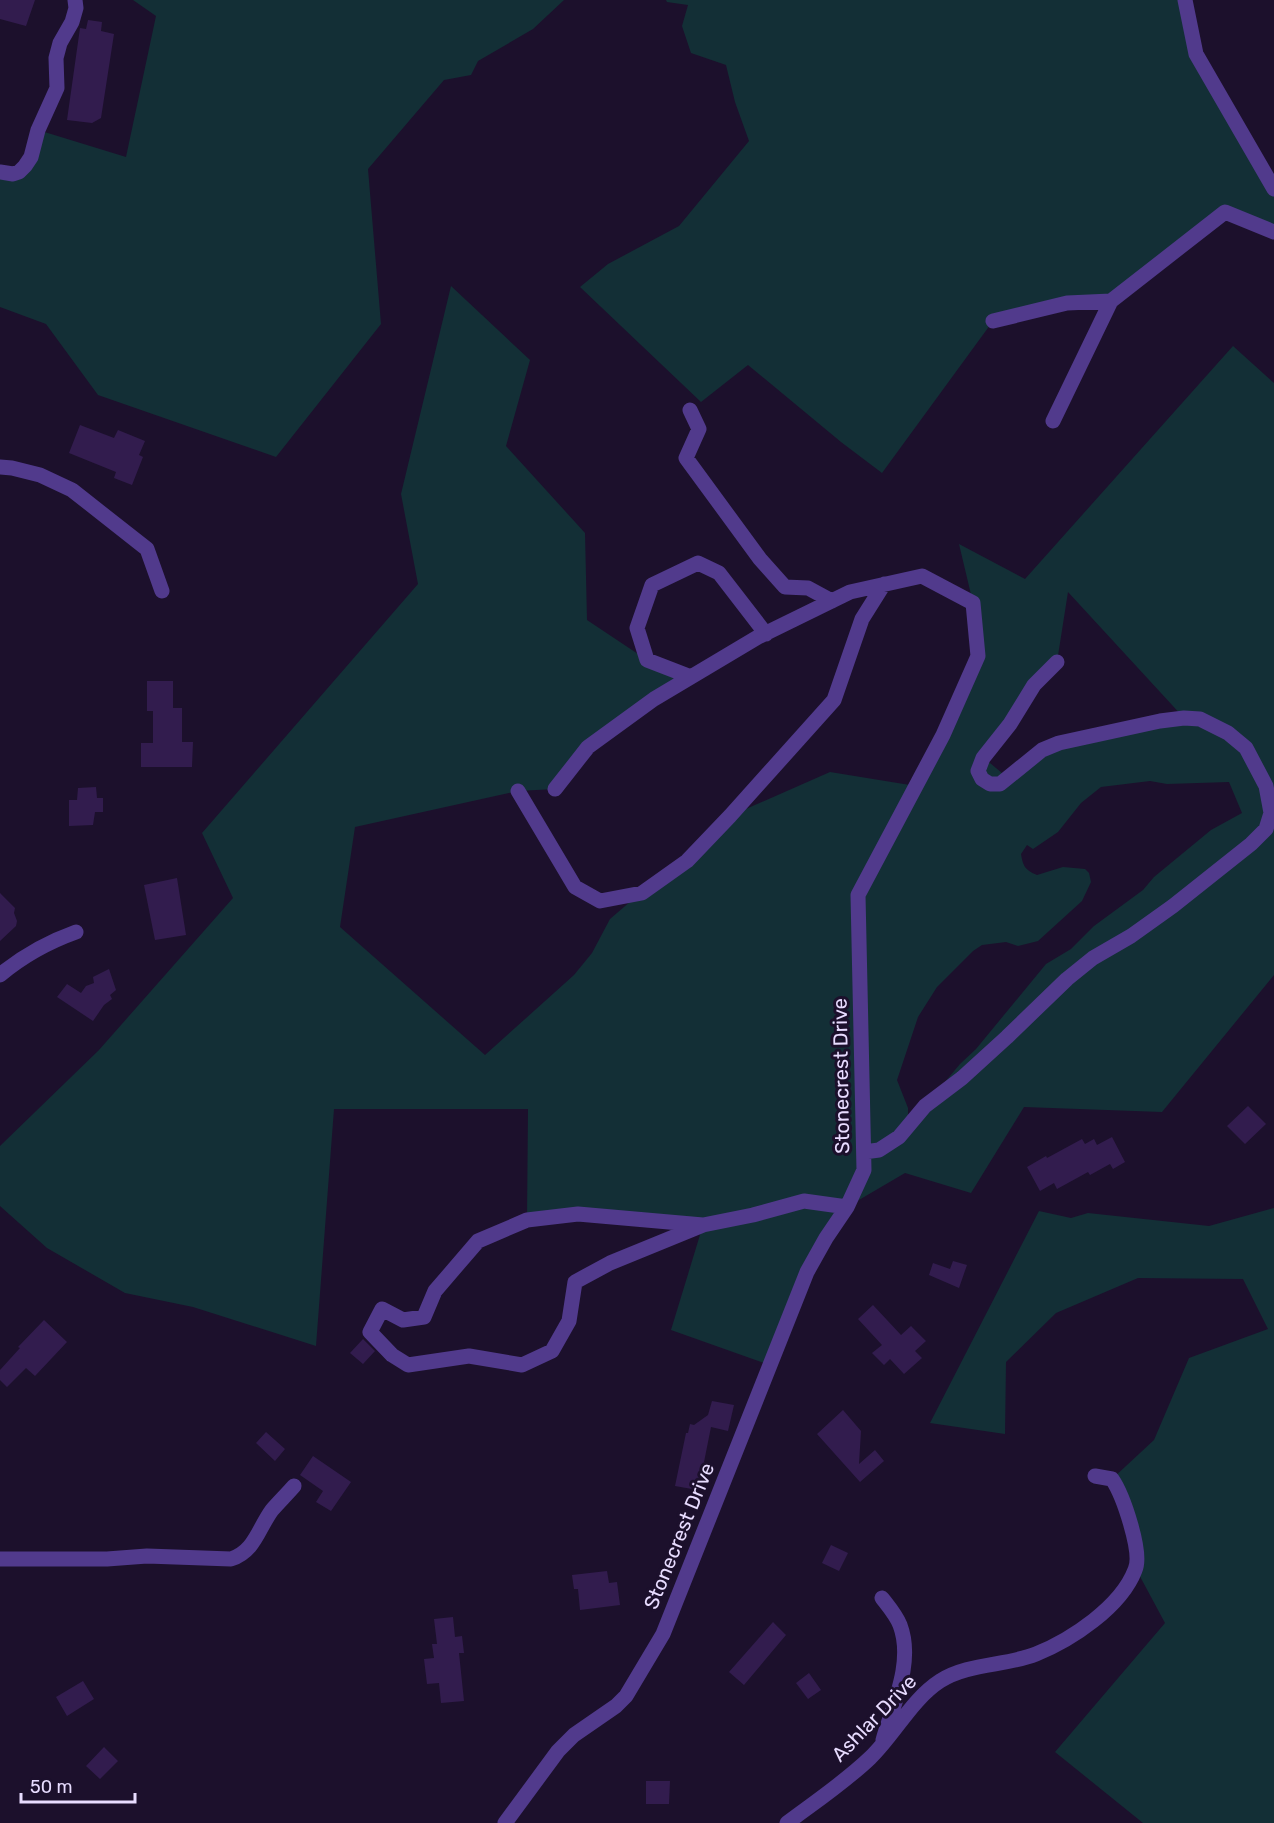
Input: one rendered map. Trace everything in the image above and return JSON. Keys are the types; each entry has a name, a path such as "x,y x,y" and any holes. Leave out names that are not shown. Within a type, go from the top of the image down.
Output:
{"street":[{"path":"0,172 13,174 19,172 31,157 38,130 57,88 56,58 60,43 72,22 76,8 75,0"},
{"path":"1185,0 1196,54 1274,189"},
{"path":"1053,421 1111,301 1225,212 1274,232"},
{"path":"993,321 1067,303 1111,301"},
{"path":"690,410 699,429 686,458 760,559 785,587 808,588 832,601"},
{"path":"0,467 40,475 72,490 147,549 162,591"},
{"path":"555,789 588,747 654,699 766,634 719,573 698,562 652,585 637,628 647,660 691,677"},
{"name":"Stonecrest Drive","path":"505,1823 558,1751 574,1735 616,1706 626,1696 663,1634 807,1272 826,1238 847,1208 864,1170 858,895 943,735 978,656 973,603 922,576 850,592 766,634"},
{"path":"518,791 575,887 600,901 642,893 687,861 834,700 862,619 884,584"},
{"path":"864,1152 879,1150 899,1137 925,1106 962,1078 1092,958 1131,936 1173,906 1251,844 1266,829 1271,813 1266,786 1246,748 1228,733 1200,720 1184,718 1160,721 1059,743 1042,750 1000,784 990,784 982,779 978,771 983,758 1010,724 1034,685 1057,662"},
{"path":"0,975 24,956 48,942 76,932"},
{"path":"703,1225 578,1214 527,1220 478,1241 435,1291 424,1317 404,1320 382,1309 370,1332 392,1355 408,1365 469,1356 522,1365 552,1351 569,1322 575,1282 610,1263 703,1225 753,1215 804,1201 847,1208"},
{"name":"Ashlar Drive","path":"787,1823 849,1776 881,1745 920,1697 940,1681 956,1673 1035,1654 1070,1639 1090,1624 1118,1597 1136,1569 1138,1559 1118,1487 1112,1479 1095,1476"},
{"path":"0,1559 107,1559 147,1556 231,1559 241,1556 251,1547 271,1511 294,1486"},
{"path":"881,1745 905,1659 900,1626 894,1613 882,1598"}],"green space":[{"path":"133,0 564,0 533,29 478,61 471,75 444,80 368,169 381,324 276,457 98,395 46,324 0,307 0,171 25,166 38,130 126,157 156,16"},
{"path":"666,0 1185,0 1196,54 1274,189 1274,232 1225,212 1111,301 993,321 882,473 748,365 701,402 580,287 608,264 679,226 749,141 735,102 726,65 691,53 682,26 688,5"},
{"path":"451,286 530,360 506,446 585,533 587,620 647,660 691,677 588,747 555,789 518,791 355,827 340,927 485,1055 574,975 592,953 610,919 730,816 830,772 916,786 978,656 973,603 959,544 1025,579 1233,346 1274,383 1274,975 1162,1112 1024,1107 971,1193 905,1173 847,1207 826,1238 770,1365 671,1330 703,1225 527,1220 528,1109 334,1109 316,1346 193,1307 125,1293 47,1248 0,1206 0,1146 99,1050 233,898 202,833 418,584 401,494","holes":["1068,592 1184,718 1042,750 1008,778 984,758 1057,662","1150,781 1167,784 1229,782 1242,813 1211,830 1154,877 1143,890 1094,926 1071,949 1046,964 976,1049 934,1095 908,1117 908,1108 897,1080 918,1017 937,987 982,945 1006,942 1018,946 1038,941 1082,901 1091,882 1089,873 1085,869 1063,867 1037,875 1030,871 1024,865 1021,854 1027,845 1033,849 1058,832 1081,803 1101,787"]},
{"path":"1274,1208 1274,1823 1143,1823 1055,1752 1165,1623 1136,1569 1112,1479 1154,1440 1189,1358 1268,1329 1243,1279 1138,1278 1056,1313 1006,1362 1005,1434 930,1423 1039,1211 1071,1218 1088,1213 1209,1226"}],"building":[{"path":"0,0 35,0 26,26 0,19"},
{"path":"88,20 102,22 101,31 114,34 101,118 92,123 67,120 80,28 86,29"},
{"path":"80,425 114,438 118,430 145,441 139,455 143,457 132,485 114,478 116,472 69,453"},
{"path":"147,681 173,681 173,708 182,708 182,742 193,742 192,767 141,767 141,743 153,743 153,711 147,711"},
{"path":"96,787 97,798 103,798 103,812 95,812 93,825 69,826 69,800 77,800 78,788"},
{"path":"177,878 186,935 155,940 144,885"},
{"path":"0,893 15,908 17,921 16,926 0,941"},
{"path":"109,969 116,990 110,995 112,999 104,1005 93,1021 57,997 67,984 81,993 86,986 94,983 93,977"},
{"path":"1248,1106 1266,1124 1245,1144 1227,1126"},
{"path":"1112,1137 1125,1162 1113,1169 1110,1164 1090,1175 1088,1172 1057,1189 1054,1183 1040,1191 1027,1167 1082,1139 1085,1144 1094,1139 1097,1145"},
{"path":"953,1261 967,1265 959,1288 929,1275 933,1263 950,1269"},
{"path":"873,1305 901,1335 911,1326 926,1341 915,1351 922,1358 904,1374 890,1359 884,1365 872,1353 882,1345 858,1319"},
{"path":"44,1320 67,1342 35,1376 26,1368 7,1387 0,1380 0,1370"},
{"path":"363,1339 375,1351 363,1364 350,1353"},
{"path":"712,1401 734,1405 728,1431 711,1427 704,1462 709,1463 704,1487 693,1485 692,1489 675,1486 686,1433 688,1433 690,1424 694,1425 708,1415"},
{"path":"843,1410 861,1431 859,1464 875,1450 884,1461 860,1482 817,1434"},
{"path":"266,1432 285,1449 275,1461 256,1443"},
{"path":"313,1456 351,1482 331,1511 316,1502 323,1491 300,1475"},
{"path":"831,1545 848,1553 839,1571 822,1563"},
{"path":"607,1571 609,1583 617,1582 620,1605 580,1610 578,1589 574,1589 572,1575"},
{"path":"453,1617 455,1637 462,1636 464,1653 459,1653 464,1701 441,1703 439,1683 427,1684 424,1659 434,1658 432,1644 437,1644 434,1619"},
{"path":"773,1622 786,1635 744,1685 729,1672"},
{"path":"809,1673 821,1690 808,1699 796,1683"},
{"path":"83,1681 94,1699 67,1716 56,1697"},
{"path":"104,1747 118,1761 100,1779 86,1766"},
{"path":"646,1781 670,1781 669,1804 646,1804"}]}
